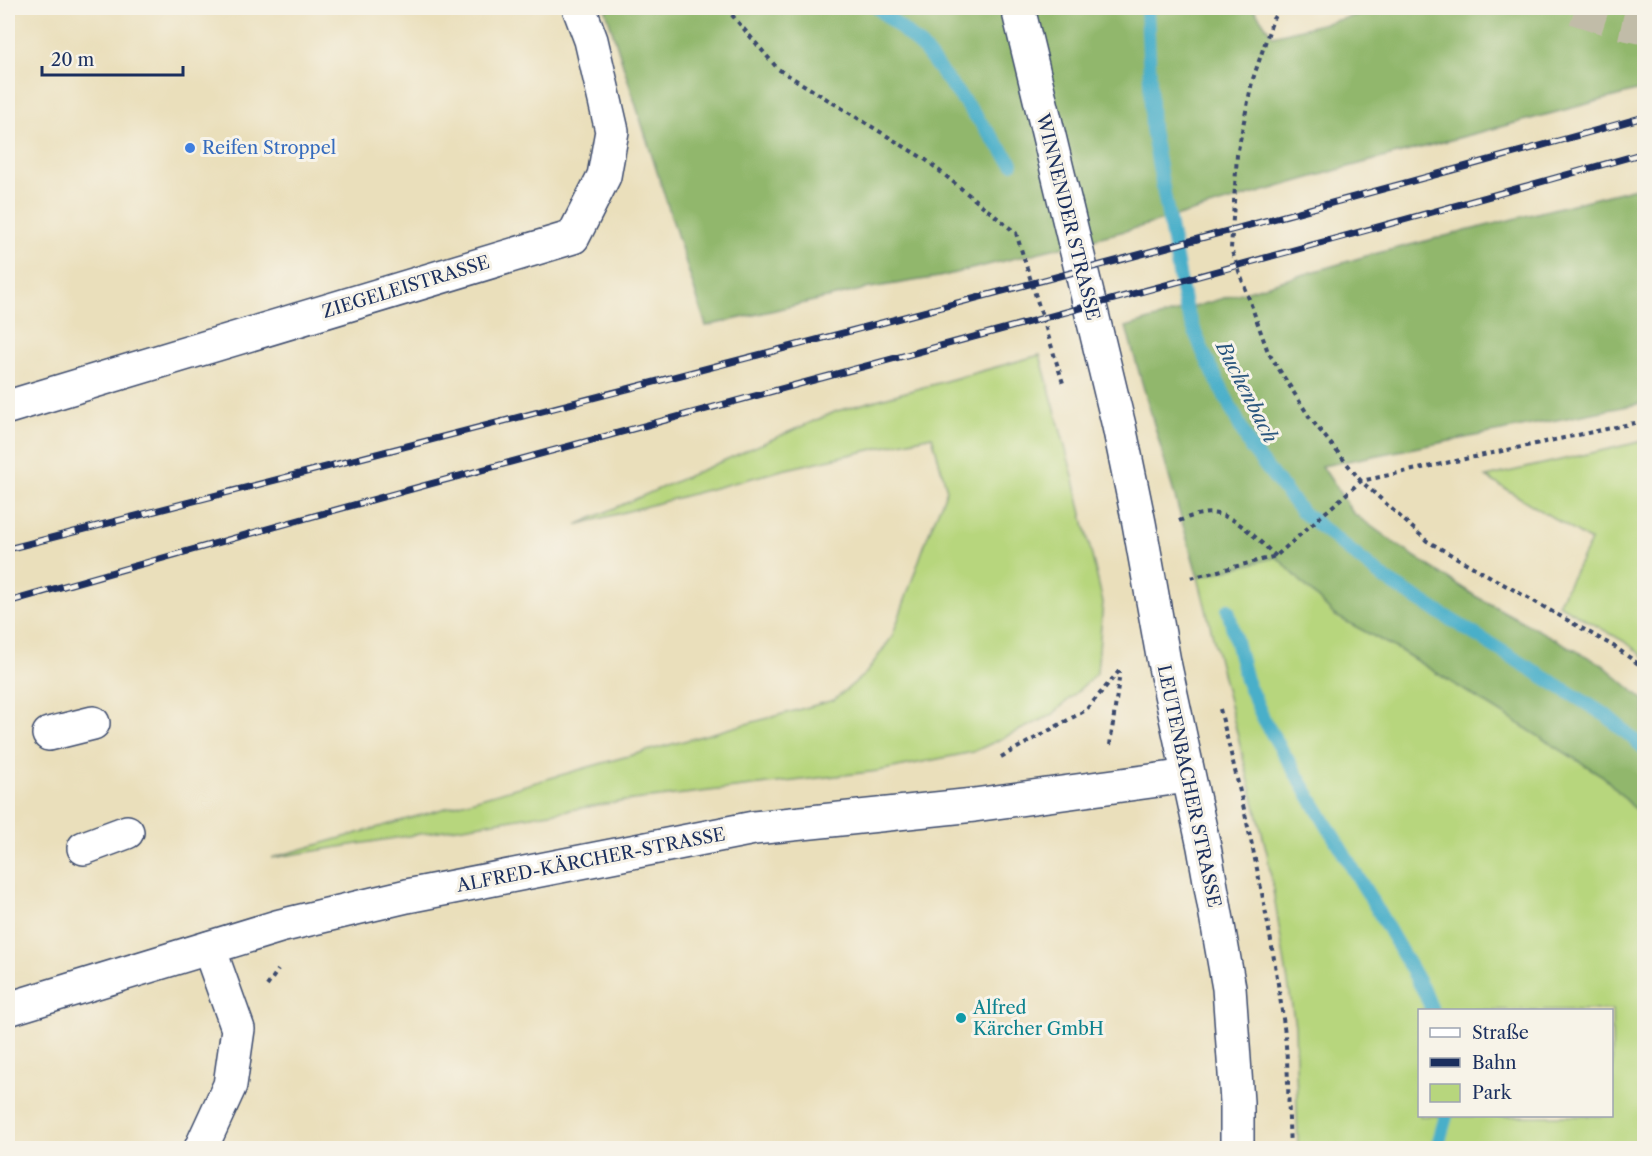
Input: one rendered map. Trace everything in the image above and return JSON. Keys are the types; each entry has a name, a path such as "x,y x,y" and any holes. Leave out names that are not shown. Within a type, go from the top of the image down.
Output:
{"street":[{"name":"ZIEGELEISTRASSE","path":"8,407 573,237 604,176 612,131 591,40 579,8"},
{"name":"WINNENDER STRASSE","path":"1018,8 1119,426"},
{"name":"LEUTENBACHER STRASSE","path":"1119,426 1140,523 1164,662 1204,847 1229,988 1237,1102 1237,1149"},
{"path":"49,734 93,723"},
{"name":"ALFRED-KÄRCHER-STRASSE","path":"8,1009 280,926 407,896 754,828 974,805 1188,776"},
{"path":"84,848 127,832"},
{"path":"201,1149 230,1085 238,1029 209,948"}],"path":[{"path":"726,8 778,69 927,160 1016,233 1065,389"},
{"path":"1280,8 1272,19 1252,81 1237,155 1231,249 1268,352 1310,418 1361,481 1427,541 1615,647 1644,668"},
{"path":"1191,578 1276,556 1361,481 1644,421"},
{"path":"1176,522 1201,514 1212,513 1229,517 1276,556"},
{"path":"1188,567 1193,589"},
{"path":"1116,699 1120,659"}],"green space":[{"path":"605,8 1253,8 1273,36 1386,8 1644,8 1644,89 1348,167 1129,230 939,277 870,288 706,326"},
{"path":"1644,186 1644,403 1322,466 1353,513 1475,596 1603,665 1644,700 1644,823 1638,812 1603,776 1401,651 1334,615 1277,557 1198,577 1126,327 1366,256"},
{"path":"1040,355 1073,476 1103,602 1097,673 1052,715 973,752 878,771 625,801 271,858 834,700 866,673 892,637 928,535 947,490 932,436 782,470 576,525 837,411"},
{"path":"1644,441 1644,657 1627,643 1558,604 1591,541 1486,477"},
{"path":"1276,556 1334,615 1401,651 1603,776 1638,812 1644,824 1644,1148 1298,1148 1295,1026 1267,853 1198,577"}],"waterway":[{"path":"878,8 922,47 1012,163"},
{"name":"Buchenbach","path":"1147,8 1152,129 1185,306 1203,352 1251,448 1301,511 1385,579 1607,716 1644,748"},
{"path":"1228,610 1246,680 1265,722 1377,909 1425,993 1432,1009"},
{"path":"1437,1148 1446,1117"}],"tunnel":[{"path":"1575,8 1644,28"}],"railway":[{"path":"8,549 1032,283 1644,117"},
{"path":"8,602 212,544 1644,153"}],"place":[{"name":"Reifen Stroppel","path":"190,148"},
{"name":"Alfred Kärcher GmbH","path":"961,1018"}]}
